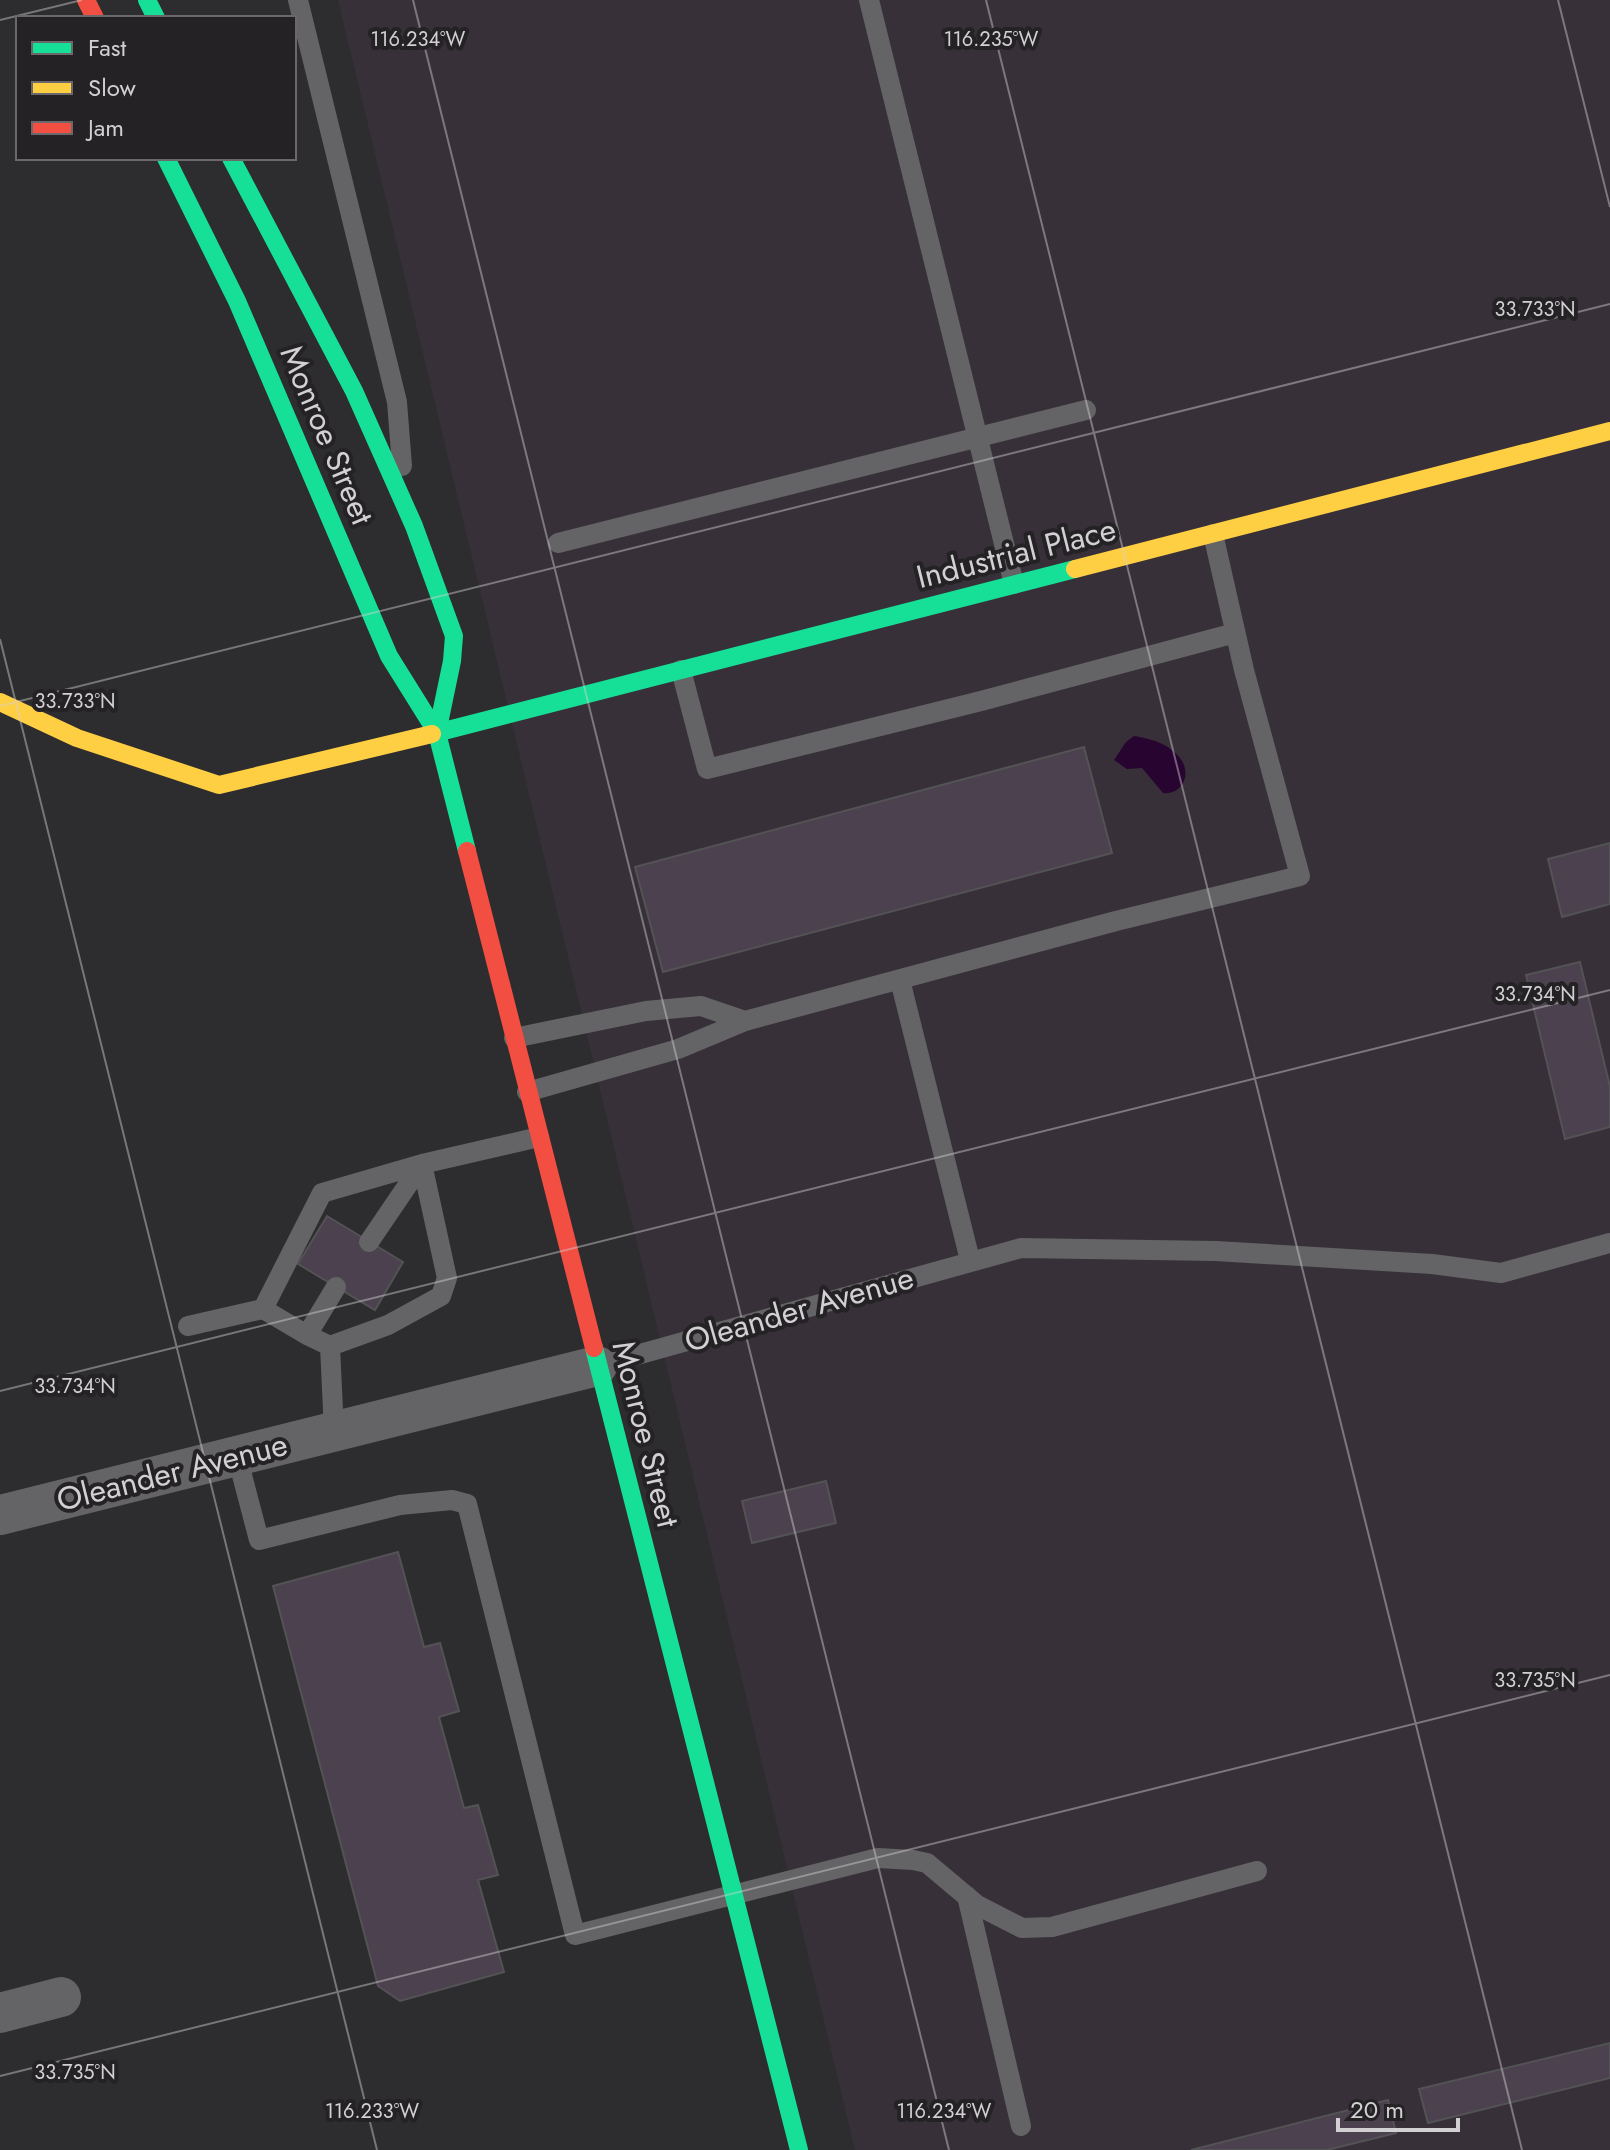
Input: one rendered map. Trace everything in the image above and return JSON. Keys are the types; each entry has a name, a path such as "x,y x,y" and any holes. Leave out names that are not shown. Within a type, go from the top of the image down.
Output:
{"main road":[{"name":"Monroe Street","path":"167,160 237,301 389,656 437,733 799,2150"},
{"name":"Monroe Street","path":"232,160 354,391 405,506 454,636 437,733"},
{"name":"Industrial Place","path":"0,702 77,738 219,785 437,733 1610,431"}],"street":[{"name":"Oleander Avenue","path":"0,1515 597,1366"},
{"path":"0,2013 61,1997"}],"lane":[{"path":"298,0 397,402 405,506"},
{"path":"869,0 1014,584"},
{"path":"558,543 1086,410"},
{"path":"527,1092 678,1049 745,1021 1116,921 1300,876 1235,633 1213,534"},
{"path":"681,670 707,769 981,701 1235,633"},
{"path":"900,980 970,1260"},
{"path":"514,1038 646,1011 701,1006 745,1021"},
{"path":"263,1309 322,1193 422,1164 539,1137"},
{"path":"369,1242 422,1164"},
{"path":"188,1326 263,1309 330,1346 388,1325 441,1296 447,1278 422,1164"},
{"name":"Oleander Avenue","path":"597,1366 1021,1248 1201,1251 1432,1264 1501,1273 1610,1243"},
{"path":"307,1335 336,1287"},
{"path":"330,1346 334,1432"},
{"path":"237,1456 259,1540 400,1505 452,1500 467,1504 575,1935 878,1858 927,1863 977,1905 1022,1928 1052,1927 1257,1871"},
{"path":"967,1896 1021,2126"}],"shaded area":[{"path":"338,0 1610,0 1610,2150 855,2150"},
{"path":"1134,736 1165,745 1180,758 1185,776 1180,787 1163,793 1142,768 1127,769 1114,760"}],"building":[{"path":"1084,747 1112,853 663,972 635,867"},
{"path":"1610,843 1610,904 1562,917 1548,859"},
{"path":"1580,962 1610,1087 1610,1127 1565,1139 1526,975"},
{"path":"327,1216 403,1262 375,1310 298,1264"},
{"path":"826,1481 836,1523 752,1543 742,1501"},
{"path":"398,1552 424,1647 440,1643 459,1711 439,1717 464,1808 478,1805 498,1875 478,1880 504,1972 400,2001 378,1986 273,1586"},
{"path":"1610,2043 1610,2078 1428,2123 1419,2089"},
{"path":"1388,2100 1396,2133 1327,2150 1191,2150"}],"traffic: fast":[{"path":"147,0 155,16"},
{"path":"167,160 237,301 389,656 437,733 467,851"},
{"path":"232,160 354,391 414,526 454,636 437,733"},
{"path":"432,734 1075,569"},
{"path":"594,1348 799,2150"}],"traffic: slow":[{"path":"1075,569 1610,431"},
{"path":"0,702 77,738 219,785 432,734"}],"traffic: jam":[{"path":"86,0 94,16"},
{"path":"467,851 594,1348"}]}
